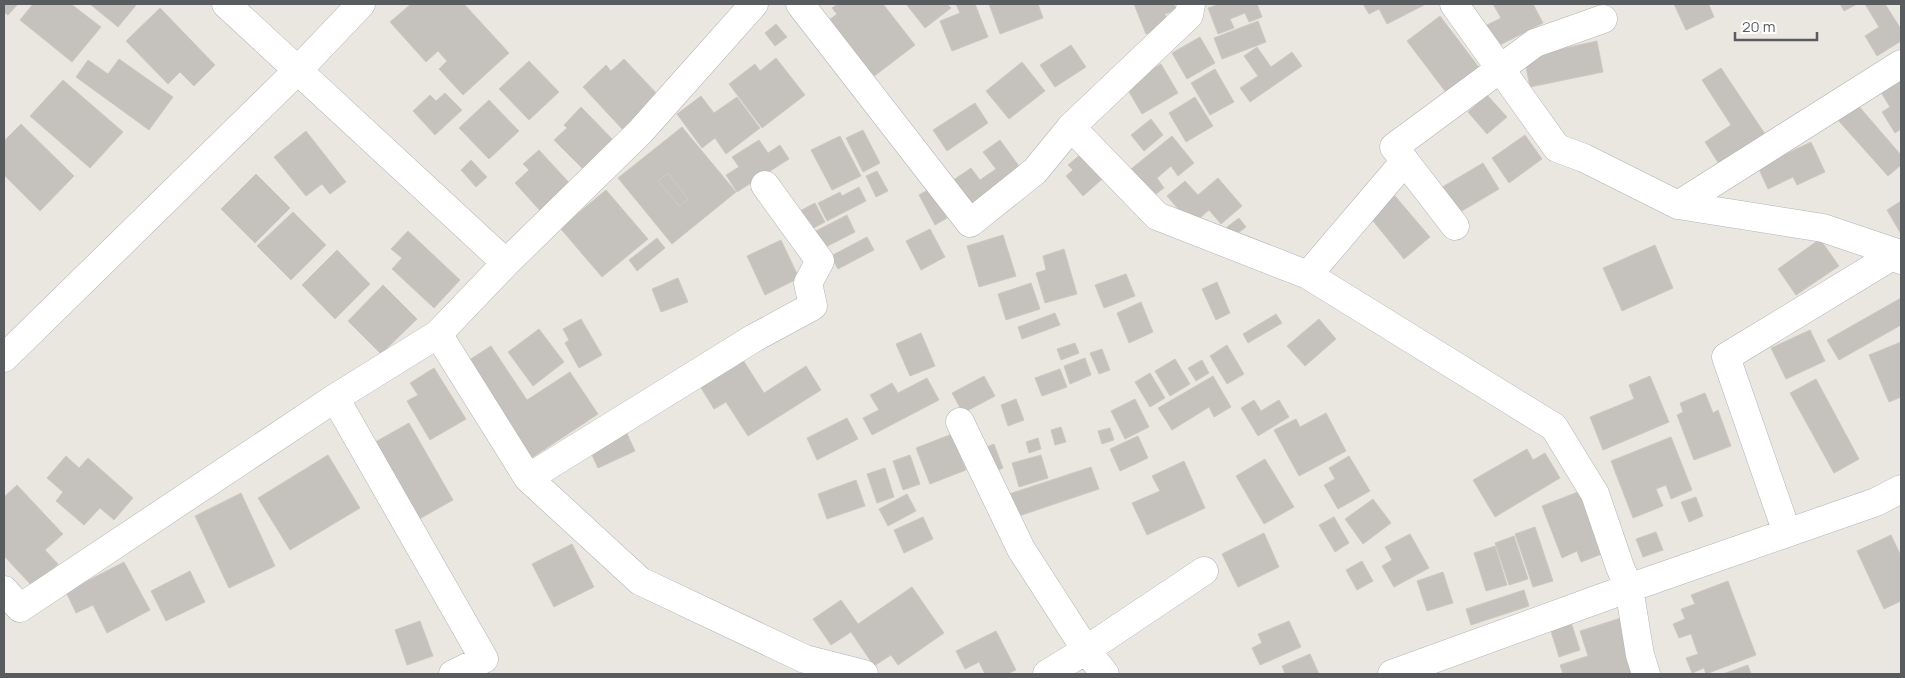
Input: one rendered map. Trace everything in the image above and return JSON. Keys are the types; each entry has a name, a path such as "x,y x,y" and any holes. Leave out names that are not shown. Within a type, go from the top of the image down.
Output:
{"street":[{"path":"226,4 299,69 506,263"},
{"path":"4,358 299,69 361,4"},
{"path":"4,590 20,608 336,398 438,334 506,263 640,132 754,4"},
{"path":"800,4 970,223 1035,171 1071,127 1189,15 1190,4"},
{"path":"1454,4 1557,148 1584,158 1678,205 1823,228 1899,256"},
{"path":"1455,226 1394,147 1534,43 1603,19"},
{"path":"1678,205 1901,64"},
{"path":"1071,127 1157,216 1308,275 1554,427 1595,494 1629,588 1640,655 1646,674"},
{"path":"1308,275 1405,161"},
{"path":"528,478 754,338 813,306 808,283 820,261 765,184"},
{"path":"1787,533 1726,357 1899,256"},
{"path":"438,334 528,478 640,581 804,659 864,674"},
{"path":"336,398 484,659 453,674"},
{"path":"960,422 1021,549 1086,650 1105,674"},
{"path":"1392,674 1629,588 1876,502 1901,490"},
{"path":"1047,674 1204,571"}],"building":[{"path":"4,4 18,4 8,15 4,12"},
{"path":"33,4 71,4 101,27 72,62 20,20"},
{"path":"90,4 137,4 118,27"},
{"path":"411,4 464,4 509,53 463,95 439,69 447,61 438,51 426,62 390,22"},
{"path":"838,4 883,4 915,45 873,77 829,20 837,14 832,8"},
{"path":"906,4 947,4 951,8 925,28"},
{"path":"956,4 975,4 988,37 952,51 940,21 960,13"},
{"path":"989,4 1038,4 1043,18 1000,34"},
{"path":"1134,4 1174,4 1177,10 1165,14 1169,25 1146,34"},
{"path":"1220,4 1257,4 1262,17 1249,22 1245,13 1230,19 1234,28 1218,34 1208,8"},
{"path":"1363,4 1426,4 1387,24 1379,9 1369,14"},
{"path":"1493,4 1533,4 1543,23 1496,47 1485,26 1501,18"},
{"path":"1674,4 1712,4 1709,5 1714,17 1686,30"},
{"path":"1840,4 1857,4 1844,11"},
{"path":"1865,4 1885,4 1901,29 1901,41 1877,56 1865,36 1879,27"},
{"path":"160,8 215,65 194,86 180,72 168,84 126,41"},
{"path":"1440,16 1481,70 1448,95 1407,41"},
{"path":"1258,21 1266,42 1222,59 1214,38"},
{"path":"776,24 787,37 775,46 765,33"},
{"path":"1200,37 1215,63 1187,79 1172,53"},
{"path":"1597,41 1603,72 1530,87 1524,57"},
{"path":"1071,45 1086,67 1055,87 1040,65"},
{"path":"1257,47 1271,67 1292,52 1302,66 1250,102 1240,88 1258,76 1244,56"},
{"path":"776,58 805,95 762,128 729,84 755,64 760,71"},
{"path":"119,59 173,97 149,130 76,77 88,60 108,74"},
{"path":"624,59 660,97 624,131 583,87 606,65 611,71"},
{"path":"529,61 559,92 529,120 499,89"},
{"path":"1022,62 1045,91 1009,119 986,91"},
{"path":"1161,64 1178,93 1142,114 1125,85"},
{"path":"1721,68 1765,134 1719,164 1705,142 1731,125 1702,80"},
{"path":"1215,69 1234,102 1210,115 1191,83"},
{"path":"1901,76 1901,129 1895,133 1882,112 1890,107 1879,89"},
{"path":"63,80 123,132 90,168 30,116"},
{"path":"445,93 462,110 435,135 413,111 430,95 436,101"},
{"path":"1487,95 1507,117 1487,134 1468,112"},
{"path":"701,96 714,113 737,97 760,128 726,154 715,138 702,148 677,114"},
{"path":"1195,97 1213,126 1186,142 1169,113"},
{"path":"489,100 519,131 489,159 459,128"},
{"path":"975,103 988,123 947,151 933,130"},
{"path":"1856,103 1901,155 1901,165 1888,176 1837,119"},
{"path":"581,107 617,144 587,173 554,140 567,128 564,125"},
{"path":"1151,119 1163,135 1144,151 1131,135"},
{"path":"21,124 74,176 40,211 4,175 4,141"},
{"path":"682,127 736,192 672,244 618,178","holes":["668,173 688,199 679,206 658,181"]},
{"path":"863,130 880,163 863,172 846,138"},
{"path":"306,131 346,182 330,194 322,184 306,196 274,157"},
{"path":"1525,135 1542,159 1509,183 1492,158"},
{"path":"840,136 861,176 832,190 811,150"},
{"path":"1172,136 1194,163 1178,176 1171,166 1157,178 1164,188 1148,200 1126,173"},
{"path":"759,140 768,153 780,145 789,159 737,192 726,175 739,167 732,157"},
{"path":"1000,140 1024,173 973,209 952,181 971,168 980,180 996,169 983,152"},
{"path":"1811,142 1825,172 1797,185 1793,177 1768,189 1758,167"},
{"path":"1088,148 1109,173 1083,196 1066,176 1073,170 1068,165"},
{"path":"539,150 574,188 544,215 515,183 529,170 523,164"},
{"path":"471,160 487,177 476,187 461,170"},
{"path":"1483,163 1499,189 1455,215 1439,189"},
{"path":"877,171 888,191 876,197 866,176"},
{"path":"668,173 688,199 679,206 658,181"},
{"path":"256,174 290,208 255,243 221,209"},
{"path":"1218,178 1242,206 1221,224 1209,210 1192,225 1167,196 1185,181 1198,195"},
{"path":"859,187 866,201 827,221 818,203 840,192 842,196"},
{"path":"931,188 947,218 935,225 919,195"},
{"path":"606,190 648,239 602,277 560,228"},
{"path":"1395,196 1430,237 1404,259 1369,216"},
{"path":"1901,201 1901,234 1887,210"},
{"path":"815,203 825,222 804,233 794,214"},
{"path":"293,212 326,245 291,280 257,246"},
{"path":"847,215 855,232 820,250 812,233"},
{"path":"1239,218 1246,227 1234,236 1227,227"},
{"path":"930,229 945,257 921,270 906,241"},
{"path":"408,231 460,280 434,308 392,269 402,258 391,249"},
{"path":"1003,235 1016,276 979,287 967,246"},
{"path":"867,237 874,250 838,269 831,256"},
{"path":"657,238 665,248 637,271 629,260"},
{"path":"1820,239 1839,266 1796,295 1778,269"},
{"path":"781,240 799,278 765,295 747,256"},
{"path":"1655,245 1673,288 1622,311 1603,268"},
{"path":"1064,249 1077,294 1045,303 1036,273 1046,270 1043,256"},
{"path":"337,250 370,284 335,319 302,285"},
{"path":"1126,274 1135,296 1104,308 1095,285"},
{"path":"678,278 688,302 661,312 652,289"},
{"path":"1217,282 1230,313 1216,320 1202,289"},
{"path":"1031,283 1040,309 1006,320 998,294"},
{"path":"383,285 417,319 381,354 348,321"},
{"path":"1901,298 1901,325 1839,360 1827,340"},
{"path":"1141,302 1153,332 1129,343 1117,313"},
{"path":"1055,313 1060,325 1022,339 1018,327"},
{"path":"1276,314 1282,323 1248,343 1243,334"},
{"path":"581,319 602,355 579,368 565,343 569,340 563,329"},
{"path":"1319,319 1336,339 1305,366 1287,346"},
{"path":"539,329 564,362 533,386 508,352"},
{"path":"1810,330 1825,361 1786,379 1771,348"},
{"path":"921,333 935,366 910,376 896,344"},
{"path":"1901,342 1901,397 1889,402 1869,355"},
{"path":"1075,343 1079,353 1061,360 1057,349"},
{"path":"1227,345 1244,374 1227,384 1210,356"},
{"path":"491,346 527,400 570,372 598,414 530,459 466,362"},
{"path":"1102,349 1110,370 1099,374 1090,353"},
{"path":"1085,358 1091,375 1070,384 1064,366"},
{"path":"1175,359 1190,384 1170,396 1155,371"},
{"path":"743,360 764,393 806,366 821,390 748,436 726,402 714,409 700,386"},
{"path":"1202,360 1209,373 1196,381 1188,368"},
{"path":"434,368 466,419 430,440 407,401 418,395 410,383"},
{"path":"1060,369 1067,387 1042,396 1035,378"},
{"path":"1150,373 1165,398 1150,407 1135,382"},
{"path":"984,376 995,396 963,413 952,393"},
{"path":"1213,376 1231,407 1214,417 1209,407 1172,430 1158,408"},
{"path":"1650,376 1669,422 1603,450 1590,417 1634,399 1629,385"},
{"path":"927,378 939,400 872,435 863,418 879,410 870,395 892,383 898,393"},
{"path":"1816,379 1859,459 1834,473 1790,393"},
{"path":"1705,393 1713,413 1718,410 1731,446 1694,460 1677,415 1683,412 1680,403"},
{"path":"1016,399 1024,420 1008,426 1001,405"},
{"path":"1135,399 1149,427 1125,439 1111,411"},
{"path":"1254,400 1261,411 1279,400 1289,417 1258,436 1241,408"},
{"path":"1326,413 1346,451 1299,476 1274,430 1296,419 1300,427"},
{"path":"847,418 858,439 817,460 807,438"},
{"path":"409,423 453,500 414,522 370,445"},
{"path":"623,425 635,451 598,468 586,442"},
{"path":"1061,427 1066,442 1055,445 1051,430"},
{"path":"1110,428 1114,440 1102,444 1098,431"},
{"path":"952,434 966,470 930,484 916,448"},
{"path":"1138,436 1148,458 1120,471 1110,449"},
{"path":"1671,437 1692,490 1671,499 1666,485 1656,489 1663,506 1633,518 1611,461"},
{"path":"1038,438 1041,449 1029,453 1026,442"},
{"path":"994,444 1003,468 988,474 979,450"},
{"path":"1527,449 1533,460 1545,453 1560,478 1495,517 1473,480"},
{"path":"328,455 360,508 290,550 258,498"},
{"path":"910,455 920,484 903,490 893,461"},
{"path":"1041,455 1048,478 1019,487 1012,463"},
{"path":"66,456 79,468 88,458 133,498 114,520 100,508 84,525 56,501 63,492 47,478"},
{"path":"1349,456 1370,491 1338,509 1324,485 1335,479 1329,468"},
{"path":"1265,459 1294,507 1264,524 1236,476"},
{"path":"1184,461 1205,508 1147,535 1132,503 1160,491 1152,476"},
{"path":"1091,467 1099,489 1010,519 1003,496"},
{"path":"885,468 894,497 877,503 867,474"},
{"path":"856,480 865,506 827,519 818,494"},
{"path":"17,485 63,534 45,550 58,564 33,587 4,556 4,497"},
{"path":"1583,490 1607,552 1581,562 1577,551 1562,558 1542,506"},
{"path":"241,493 275,566 229,588 195,516"},
{"path":"907,494 916,511 888,526 879,509"},
{"path":"1696,497 1703,516 1689,522 1681,502"},
{"path":"1373,499 1391,523 1363,544 1345,519"},
{"path":"923,517 933,539 904,553 894,530"},
{"path":"1334,517 1349,543 1335,552 1319,525"},
{"path":"1535,527 1553,581 1533,587 1515,534"},
{"path":"1656,532 1663,550 1643,557 1636,539"},
{"path":"1264,533 1279,567 1238,587 1222,554"},
{"path":"1410,534 1429,568 1394,587 1382,566 1392,560 1385,547"},
{"path":"1891,535 1901,556 1901,601 1884,609 1857,551"},
{"path":"1514,536 1528,579 1509,585 1495,543"},
{"path":"572,544 594,587 554,607 532,564"},
{"path":"1495,546 1507,585 1486,591 1474,553"},
{"path":"1362,561 1373,581 1357,590 1346,570"},
{"path":"124,562 150,610 107,633 93,605 76,613 66,592"},
{"path":"190,571 205,602 166,621 151,591"},
{"path":"1443,572 1453,603 1427,611 1417,581"},
{"path":"1728,581 1756,655 1706,674 1704,668 1692,673 1686,658 1698,654 1691,634 1679,638 1673,624 1685,619 1681,609 1695,604 1691,595"},
{"path":"912,587 944,633 898,665 891,655 874,666 851,632 831,645 813,619 841,600 858,624"},
{"path":"1524,590 1529,606 1471,625 1466,609"},
{"path":"1621,618 1639,674 1563,674 1560,665 1588,656 1580,631"},
{"path":"1570,619 1580,650 1559,657 1549,625"},
{"path":"420,621 433,656 407,665 395,630"},
{"path":"1289,621 1301,647 1260,665 1252,648 1262,643 1258,634"},
{"path":"996,631 1016,670 1007,674 985,674 979,662 965,669 956,651"},
{"path":"1310,654 1319,674 1285,674 1282,666"},
{"path":"1748,665 1751,674 1723,674"}]}
